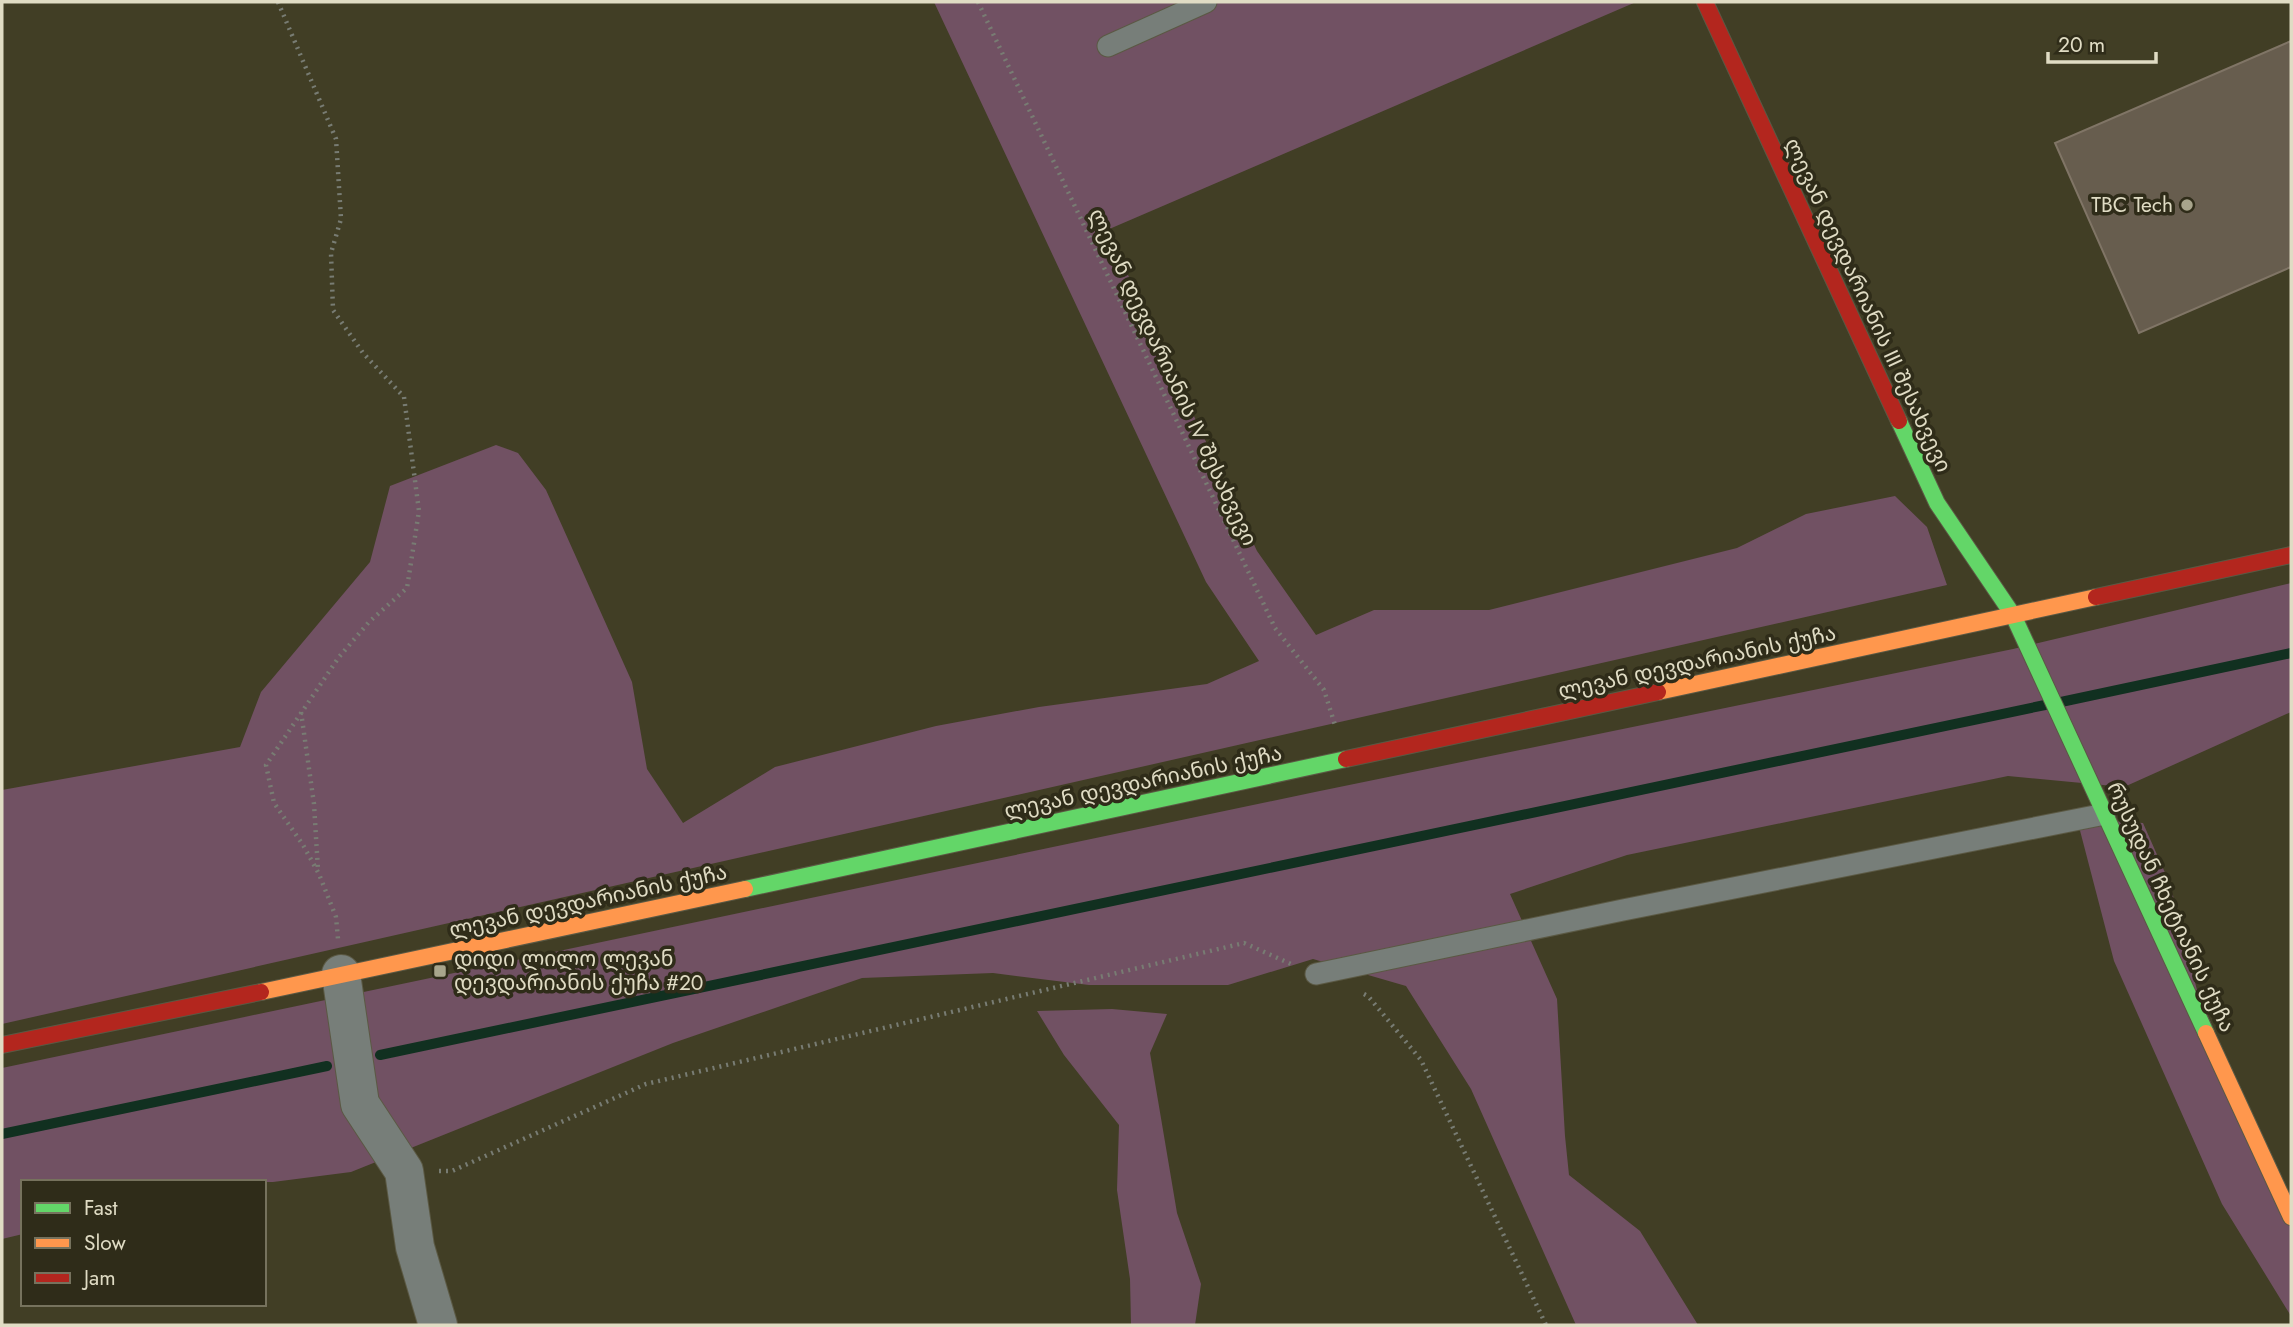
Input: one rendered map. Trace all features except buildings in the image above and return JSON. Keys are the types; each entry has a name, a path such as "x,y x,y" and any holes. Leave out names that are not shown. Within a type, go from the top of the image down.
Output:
{"main road":[{"name":"ლევან დევდარიანის III შესახვევი","path":"1705,2 1937,503 2013,615"},
{"name":"ლევან დევდარიანის ქუჩა","path":"2,1045 1345,760 2291,555"},
{"name":"რუსუდან ჩხეტიანის ქუჩა","path":"2013,615 2291,1217"}],"street":[{"path":"341,974 360,1104 404,1171 415,1247 438,1325"}],"lane":[{"path":"1108,46 1206,2"},
{"path":"1315,974 2105,814"}],"path":[{"path":"278,2 336,139 341,219 331,253 333,310 363,353 404,397 419,511 407,588 362,630 340,657 266,765 274,803 319,874 336,917 341,974"},
{"name":"ლევან დევდარიანის IV შესახვევი","path":"978,2 1275,628 1324,690 1345,760"},
{"path":"301,711 314,804 319,874"},
{"path":"404,1171 452,1171 646,1084 1244,943 1368,996 1421,1060 1546,1325"}],"shaded area":[{"path":"934,2 1636,2 1107,230 1257,551 1316,635 1374,610 1489,610 1737,548 1806,514 1895,496 1927,527 1947,585 2,1024 2,790 240,747 261,692 370,562 390,486 496,445 518,453 546,490 632,682 647,769 683,823 775,767 936,726 1039,707 1207,684 1259,661 1206,582"},
{"path":"2291,583 2291,712 2124,787 2008,776 1627,855 1510,894 1557,999 1569,1175 1640,1231 1698,1325 1576,1325 1471,1089 1406,986 1313,959 1228,985 1089,985 993,973 862,978 673,1043 351,1172 273,1182 21,1180 21,1234 2,1239 2,1068 1315,792 2013,649"},
{"path":"2077,819 2143,823 2170,884 2197,990 2291,1213 2291,1316 2222,1204 2114,961"},
{"path":"1112,1009 1167,1014 1150,1053 1177,1213 1201,1284 1195,1325 1131,1325 1130,1279 1117,1190 1119,1125 1064,1055 1037,1011"}],"waterway":[{"path":"2061,702 2291,653"},
{"path":"380,1055 2045,705"},
{"path":"2,1134 327,1066"}],"traffic: fast":[{"path":"1899,421 1937,503 2013,615 2206,1033"},
{"path":"745,889 1346,759"}],"traffic: slow":[{"path":"1658,692 2096,597"},
{"path":"261,992 745,889"},
{"path":"2206,1033 2291,1217"}],"traffic: jam":[{"path":"1705,2 1899,421"},
{"path":"2096,597 2291,555"},
{"path":"1346,759 1658,692"},
{"path":"2,1045 261,992"}],"place":[{"name":"TBC Tech","path":"2187,205"},
{"name":"დიდი ლილო ლევან დევდარიანის ქუჩა #20","path":"440,971"}]}
